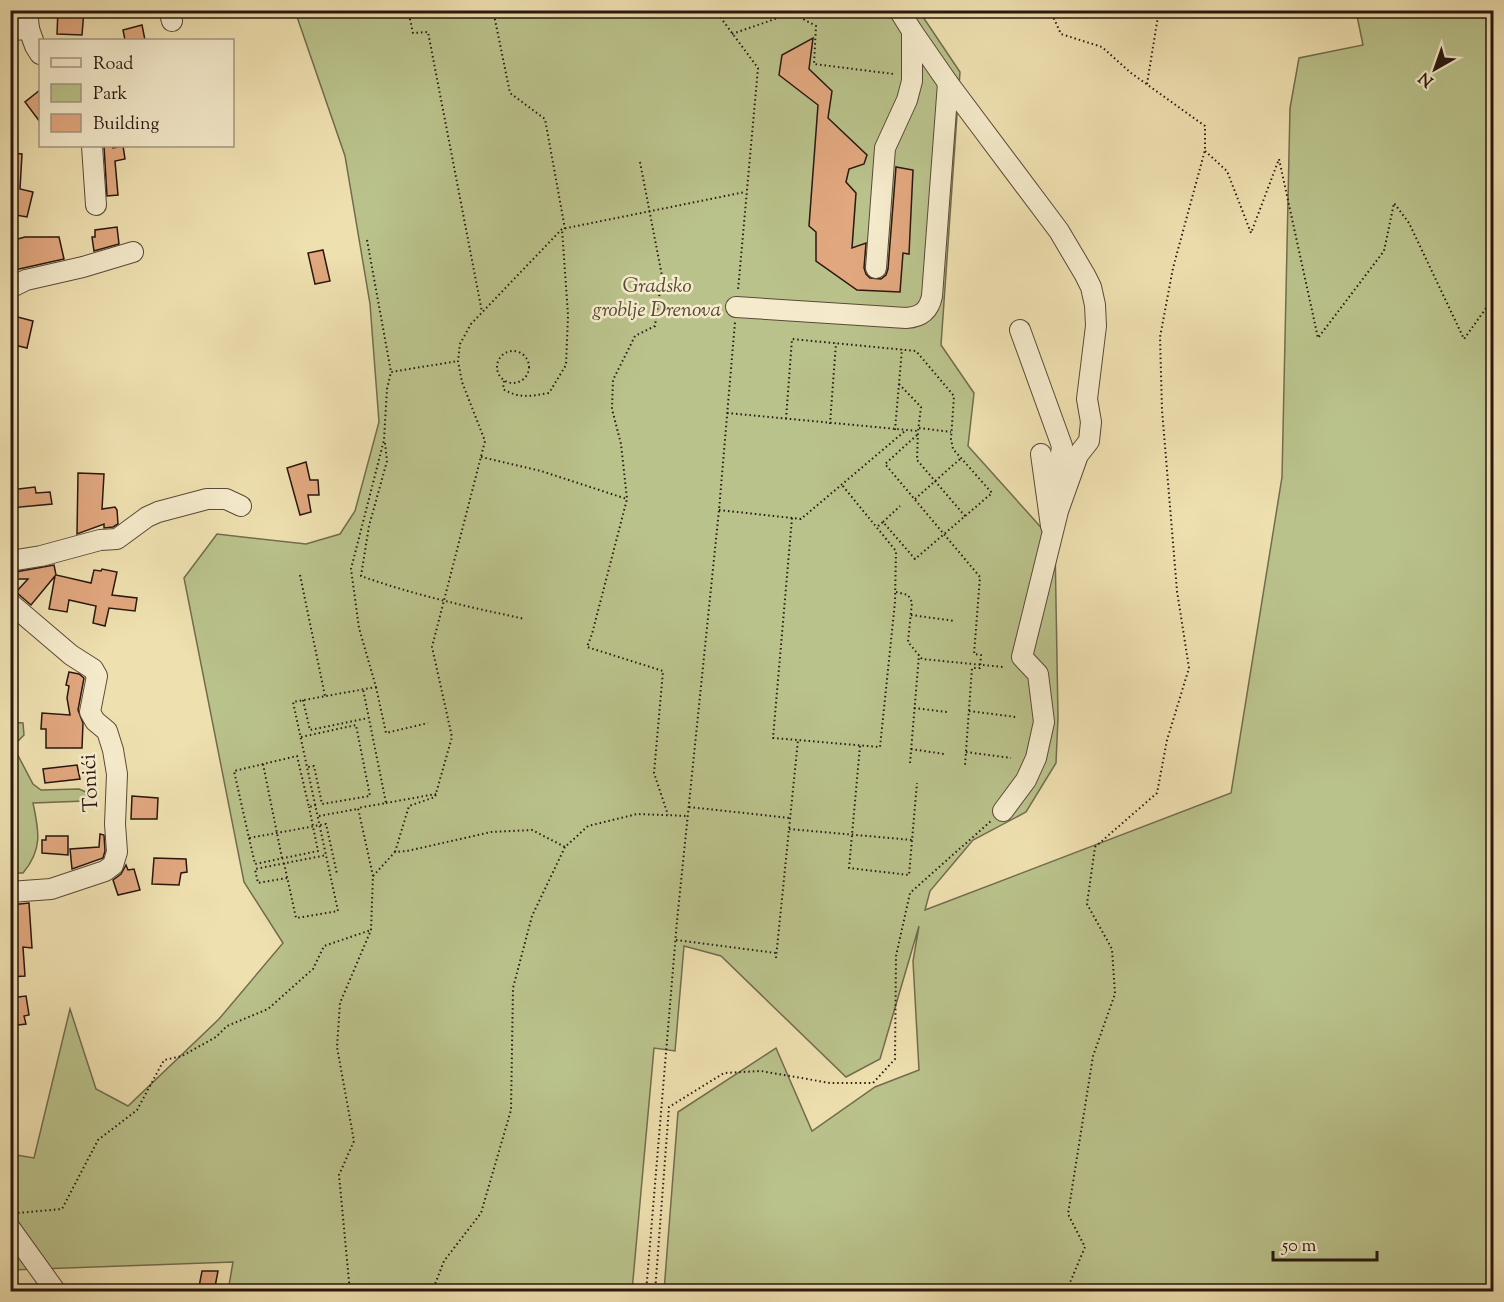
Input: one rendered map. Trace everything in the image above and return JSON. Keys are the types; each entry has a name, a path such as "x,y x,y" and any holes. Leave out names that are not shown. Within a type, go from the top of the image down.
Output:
{"street":[{"path":"899,10 948,83 1059,231 1091,287 1095,305 1096,326 1087,399 1092,422 1089,441 1078,455 1058,511 1022,657 1038,674 1044,722 1036,758 1026,780 1004,811"},
{"path":"22,23 39,52"},
{"path":"876,268 885,148 907,100 912,76 912,31"},
{"path":"736,307 906,318 922,314 930,306 933,296 948,83"},
{"path":"92,147 96,205"},
{"path":"10,288 26,280 83,267 133,252"},
{"path":"1020,330 1062,446 1057,481 1058,511"},
{"path":"1041,454 1052,533"},
{"path":"10,561 41,556 100,540 117,539 147,517 158,512 207,499 226,499 241,506"},
{"name":"Tonići","path":"10,603 71,655 93,669 97,676 90,712 95,721 107,731 117,774 115,824 117,852 113,866 105,871 51,889 10,892"},
{"path":"10,1228 56,1292"}],"path":[{"path":"408,10 413,33 428,32 482,312"},
{"path":"493,10 510,93 544,119 564,229 568,315 566,366 549,393 528,397 512,394 503,389 504,381"},
{"path":"646,1292 675,940 719,510 758,68 715,10"},
{"path":"1050,10 1062,34 1102,47 1131,73 1205,126 1205,150 1173,268 1160,337 1162,410 1177,591 1189,668 1167,740 1157,793 1095,847 1087,904 1112,949 1115,994 1094,1056 1068,1214 1085,1246 1066,1292"},
{"path":"1147,84 1159,10"},
{"path":"732,34 792,13 816,26 814,64 912,76"},
{"path":"1205,150 1227,171 1251,233 1279,159 1318,338 1383,251 1394,203 1409,223 1464,339 1494,297"},
{"path":"640,162 662,276 655,326 635,336 613,380 612,409 621,444 627,499 587,647 663,671 654,773 668,815"},
{"path":"373,876 395,852 409,806 435,797 452,737 432,647 485,441 462,382 458,361 460,344 471,324 564,229 746,191"},
{"path":"367,240 391,372 387,389 384,440 351,569 359,628 386,733 428,723"},
{"path":"786,419 792,339 916,351 954,396 951,432 953,449 992,494 915,559 883,522"},
{"path":"830,424 836,343"},
{"path":"895,430 902,349"},
{"path":"506,352 521,353 529,367 525,377 515,383 504,381 496,368 499,358 506,352"},
{"path":"391,372 458,361"},
{"path":"899,384 921,407 917,459 965,516"},
{"path":"727,413 905,431 951,432"},
{"path":"719,510 801,519 905,431"},
{"path":"918,431 885,464 980,577 974,654 981,655 981,664 980,668 972,668 965,765"},
{"path":"384,440 387,461 369,526 361,576 444,602 525,620"},
{"path":"481,458 541,471 627,499"},
{"path":"915,499 960,458"},
{"path":"792,518 772,738 880,747 896,592 896,551 842,485"},
{"path":"877,527 900,506"},
{"path":"300,575 325,696"},
{"path":"896,592 908,595 912,602 908,642 922,659 1003,667"},
{"path":"910,615 955,621"},
{"path":"910,763 919,655"},
{"path":"284,863 296,918 338,911 293,702 376,687"},
{"path":"363,689 386,803"},
{"path":"303,700 310,730 369,717"},
{"path":"914,708 947,712"},
{"path":"969,711 1016,717"},
{"path":"301,737 356,725 370,796 322,804 314,766 308,766"},
{"path":"776,958 798,740"},
{"path":"860,746 849,868 909,875 917,783"},
{"path":"911,749 944,754"},
{"path":"966,752 1011,758"},
{"path":"297,756 318,851 255,864 234,771 263,764 297,756"},
{"path":"263,764 282,858"},
{"path":"319,816 436,794"},
{"path":"309,807 316,805"},
{"path":"689,807 790,818"},
{"path":"350,1292 339,1175 354,1141 337,1047 340,1003 371,930 373,876 358,808"},
{"path":"655,1292 669,1107 724,1073 761,1071 830,1083 873,1083 895,1059 896,956 910,893 978,831 1004,811"},
{"path":"432,1292 444,1261 481,1213 511,1110 513,988 532,916 565,847 588,826 637,814 688,816"},
{"path":"249,838 326,824 337,874"},
{"path":"789,829 912,840"},
{"path":"395,852 491,832 532,830 565,847"},
{"path":"287,878 258,883 255,869 327,855"},
{"path":"10,1213 62,1209 98,1140 137,1110 164,1060 182,1056 216,1037 227,1026 268,1009 313,969 324,946 371,930"},
{"path":"675,940 776,953"}],"green space":[{"name":"Gradsko groblje Drenova","path":"295,11 919,11 960,72 941,345 974,393 968,446 1055,543 1058,718 1056,763 1026,812 973,840 930,891 925,910 1231,793 1282,477 1290,108 1299,58 1363,45 1356,11 1493,11 1493,1291 664,1291 678,1112 776,1048 812,1131 875,1087 919,1070 913,961 919,926 880,1059 846,1077 721,956 684,946 675,1051 654,1048 632,1291 228,1291 233,1262 11,1270 10,1154 34,1158 70,1009 96,1089 128,1106 219,1019 283,943 244,882 184,578 217,534 306,544 340,534 355,511 379,422 370,304 345,156"},
{"path":"10,722 23,723 24,735 13,746 33,784 41,790 79,789 86,792 85,801 33,803 38,831 37,848 23,873 11,873"}],"building":[{"path":"58,10 84,10 82,35 57,34"},
{"path":"142,25 145,39 125,39 123,30"},
{"path":"813,38 809,69 832,91 828,118 867,155 864,164 849,169 846,182 856,193 852,248 866,243 864,268 870,278 881,279 886,275 888,269 896,167 913,170 909,254 903,253 900,292 857,290 816,261 816,232 809,226 818,105 779,75 782,55"},
{"path":"39,91 39,121 25,102"},
{"path":"104,147 123,147 125,159 115,161 118,195 107,196"},
{"path":"10,153 22,154 20,189 33,192 27,217 10,214"},
{"path":"117,227 119,244 94,251 92,237 95,237 95,230"},
{"path":"25,237 59,237 64,259 10,271 10,241"},
{"path":"323,250 330,281 315,284 308,253"},
{"path":"10,315 33,321 27,348 10,344"},
{"path":"306,462 310,480 318,480 319,495 308,495 311,512 300,515 287,468"},
{"path":"78,473 104,474 102,509 115,507 118,524 104,528 104,524 77,534"},
{"path":"35,487 36,493 50,492 52,504 10,508 10,490"},
{"path":"54,565 56,575 91,583 94,570 117,572 112,595 137,598 135,611 109,608 105,626 93,623 96,606 69,600 67,612 49,609 55,576 31,605 16,592 28,579 10,579 10,573"},
{"path":"69,672 79,674 84,678 78,710 83,723 82,748 46,748 46,729 41,729 42,713 70,715 67,698 69,686 66,685"},
{"path":"77,765 80,779 45,783 43,769"},
{"path":"132,796 158,798 157,819 131,819"},
{"path":"100,834 104,835 103,858 72,869 70,849 99,847"},
{"path":"46,836 68,836 68,855 42,853 42,840 46,840"},
{"path":"154,858 186,859 187,872 181,873 179,885 152,884"},
{"path":"126,865 128,870 134,869 140,890 118,895 113,880 121,874"},
{"path":"29,903 32,948 23,947 25,976 10,977 10,905"},
{"path":"26,996 29,1015 24,1016 26,1024 10,1026 10,998"},
{"path":"202,1271 218,1271 214,1292 198,1292"}]}
